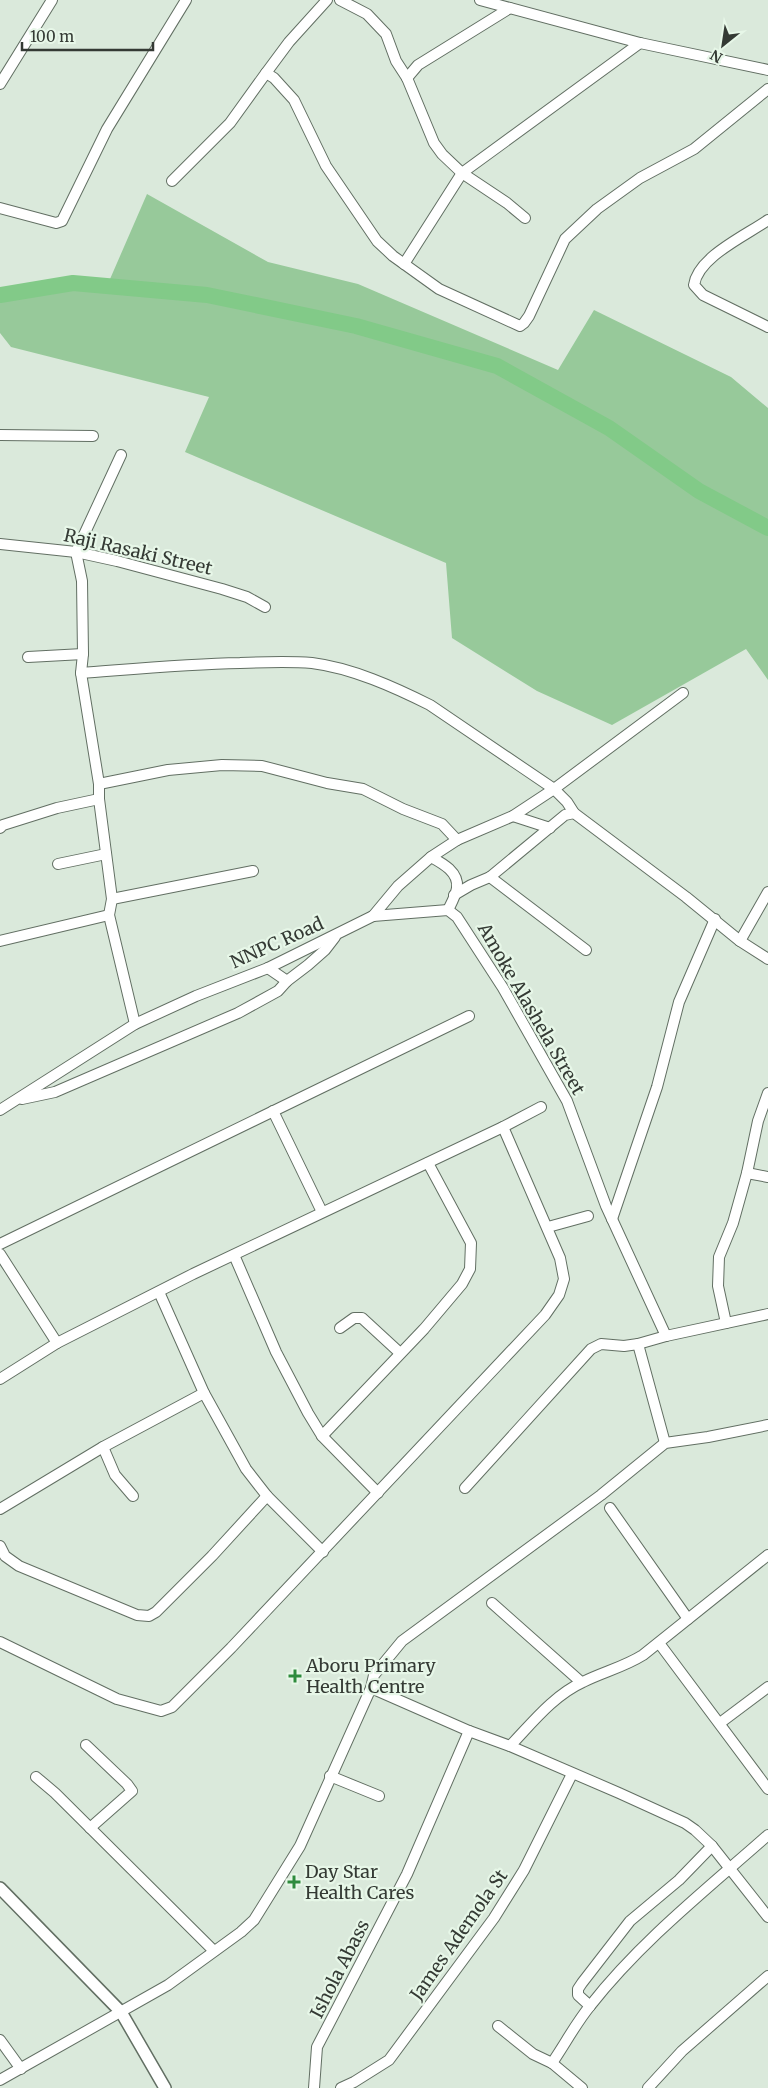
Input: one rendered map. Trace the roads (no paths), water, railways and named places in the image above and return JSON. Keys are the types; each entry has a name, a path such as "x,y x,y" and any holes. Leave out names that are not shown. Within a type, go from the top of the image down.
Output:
{"street":[{"path":"0,84 52,0"},
{"path":"0,208 56,223 62,221 107,129 186,0"},
{"path":"172,181 230,123 289,42 327,0"},
{"path":"340,0 367,14 386,34 396,61 407,78 434,143 462,173 508,203 525,218"},
{"path":"480,0 640,43 768,70"},
{"path":"407,78 418,64 510,8"},
{"path":"404,264 462,173 640,43"},
{"path":"266,73 274,78 294,100 326,166 377,241 404,264 439,289 502,316 516,325 523,326 564,239 597,209 640,178 694,149 768,89"},
{"path":"768,220 718,252 702,266 695,275 694,286 703,295 768,327"},
{"path":"0,435 93,436"},
{"path":"121,455 76,552 82,581 83,654 81,673 99,784 99,799 112,899 109,914 135,1024"},
{"name":"Raji Rasaki Street","path":"0,544 76,552 189,579 247,597 265,607"},
{"path":"28,658 83,654"},
{"path":"81,673 179,665 276,662 312,663 338,668 412,696 430,705 554,789 567,802 574,813 715,919 740,941 768,959"},
{"name":"NNPC Road","path":"0,1110 135,1024 196,996 268,968 374,916 398,886 430,857 457,840 512,816 554,789 683,694"},
{"path":"99,784 168,770 222,765 262,766 327,783 364,790 403,809 442,824 457,840"},
{"path":"0,828 3,825 57,808 99,799"},
{"path":"454,895 490,877 565,815 574,813"},
{"path":"512,816 550,828"},
{"path":"58,864 106,854"},
{"path":"374,916 448,910 457,888 455,877 448,867 430,857"},
{"path":"112,899 253,871"},
{"path":"490,877 586,950"},
{"path":"740,941 768,892"},
{"name":"Amoke Alashela Street","path":"448,910 458,916 503,988 567,1101 606,1206 666,1336"},
{"path":"0,941 109,914"},
{"path":"612,1219 657,1087 679,1002 715,919"},
{"path":"14,1101 55,1092 148,1053 238,1012 278,991 287,980 325,950 337,934"},
{"path":"268,968 287,980"},
{"path":"0,1244 469,1016"},
{"path":"726,1323 718,1286 719,1257 733,1223 747,1173 758,1121 768,1093"},
{"path":"0,1379 57,1343 322,1212 504,1128 541,1108"},
{"path":"273,1111 322,1212"},
{"path":"0,1642 117,1699 161,1711 172,1707 185,1694 323,1552 545,1316 559,1295 564,1279 560,1258 504,1128"},
{"path":"322,1436 462,1284 470,1269 471,1243 428,1163"},
{"path":"747,1173 768,1177"},
{"path":"548,1227 588,1216"},
{"path":"0,1254 57,1343"},
{"path":"234,1255 276,1352 322,1436 378,1493"},
{"path":"159,1292 204,1393 246,1469 267,1496 323,1552"},
{"path":"465,1488 591,1349 601,1344 624,1346 638,1344 768,1314"},
{"path":"340,1328 354,1318 362,1318 400,1353"},
{"path":"638,1344 665,1443"},
{"path":"0,1509 103,1447 204,1393"},
{"path":"0,2080 168,1985 241,1932 254,1920 300,1846 371,1688 374,1674 402,1641 600,1495 665,1443 768,1425"},
{"path":"103,1447 115,1475 133,1496"},
{"path":"0,1546 5,1556 19,1566 137,1615 149,1616 156,1612 212,1556 267,1496"},
{"path":"610,1508 688,1619"},
{"path":"510,1746 549,1705 581,1682 633,1662 768,1555"},
{"path":"492,1604 581,1682"},
{"path":"659,1643 768,1789"},
{"path":"371,1688 469,1731 510,1746 685,1823 712,1846 768,1917"},
{"path":"720,1723 768,1688"},
{"name":"Ishola Abass","path":"314,2088 317,2047 407,1874 469,1731"},
{"path":"86,1745 132,1791 90,1828"},
{"name":"James Ademola St","path":"341,2088 389,2060 494,1918 524,1870 572,1774"},
{"path":"330,1776 379,1796"},
{"path":"36,1777 55,1793 214,1951"},
{"path":"552,2063 590,2006 666,1924 768,1835"},
{"path":"590,2006 578,1995 578,1989 582,1983 630,1921 678,1880 712,1846"},
{"path":"0,1888 121,2012 165,2088"},
{"path":"648,2088 682,2051 768,1976"},
{"path":"498,2026 533,2054 552,2063 582,2088"},
{"path":"0,2040 21,2069"}],"waterway":[{"path":"0,295 73,283 207,295 356,326 497,366 609,428 699,491 768,528"}],"place":[{"name":"Aboru Primary Health Centre","path":"295,1676"},
{"name":"Day Star Health Cares","path":"294,1882"}]}
